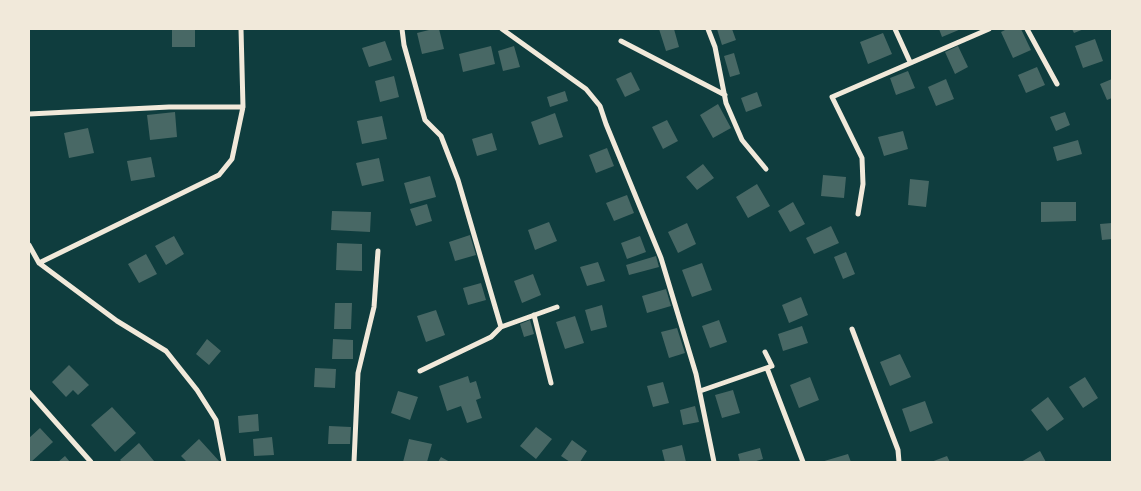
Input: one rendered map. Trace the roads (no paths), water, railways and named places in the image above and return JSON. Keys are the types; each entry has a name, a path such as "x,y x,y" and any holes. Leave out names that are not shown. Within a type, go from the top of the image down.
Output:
{"street":[{"path":"39,262 219,175 232,160 243,107 241,29"},
{"path":"402,29 404,45 425,120 441,136 458,180 501,327"},
{"path":"502,29 586,89 600,106 661,258 700,391 714,462"},
{"path":"708,29 715,47 726,103 742,140 766,169"},
{"path":"896,29 910,62"},
{"path":"858,214 863,184 862,158 832,97 989,29"},
{"path":"1027,29 1057,84"},
{"path":"621,41 725,95"},
{"path":"29,114 169,107 243,107"},
{"path":"29,245 39,262 117,320 166,352 197,390 216,420 224,462"},
{"path":"354,462 358,373 374,307 378,251"},
{"path":"420,371 491,337 501,327 558,307"},
{"path":"534,315 552,383"},
{"path":"852,329 898,450 899,462"},
{"path":"700,391 772,366 766,352"},
{"path":"767,368 803,462"},
{"path":"29,392 91,462"}]}
